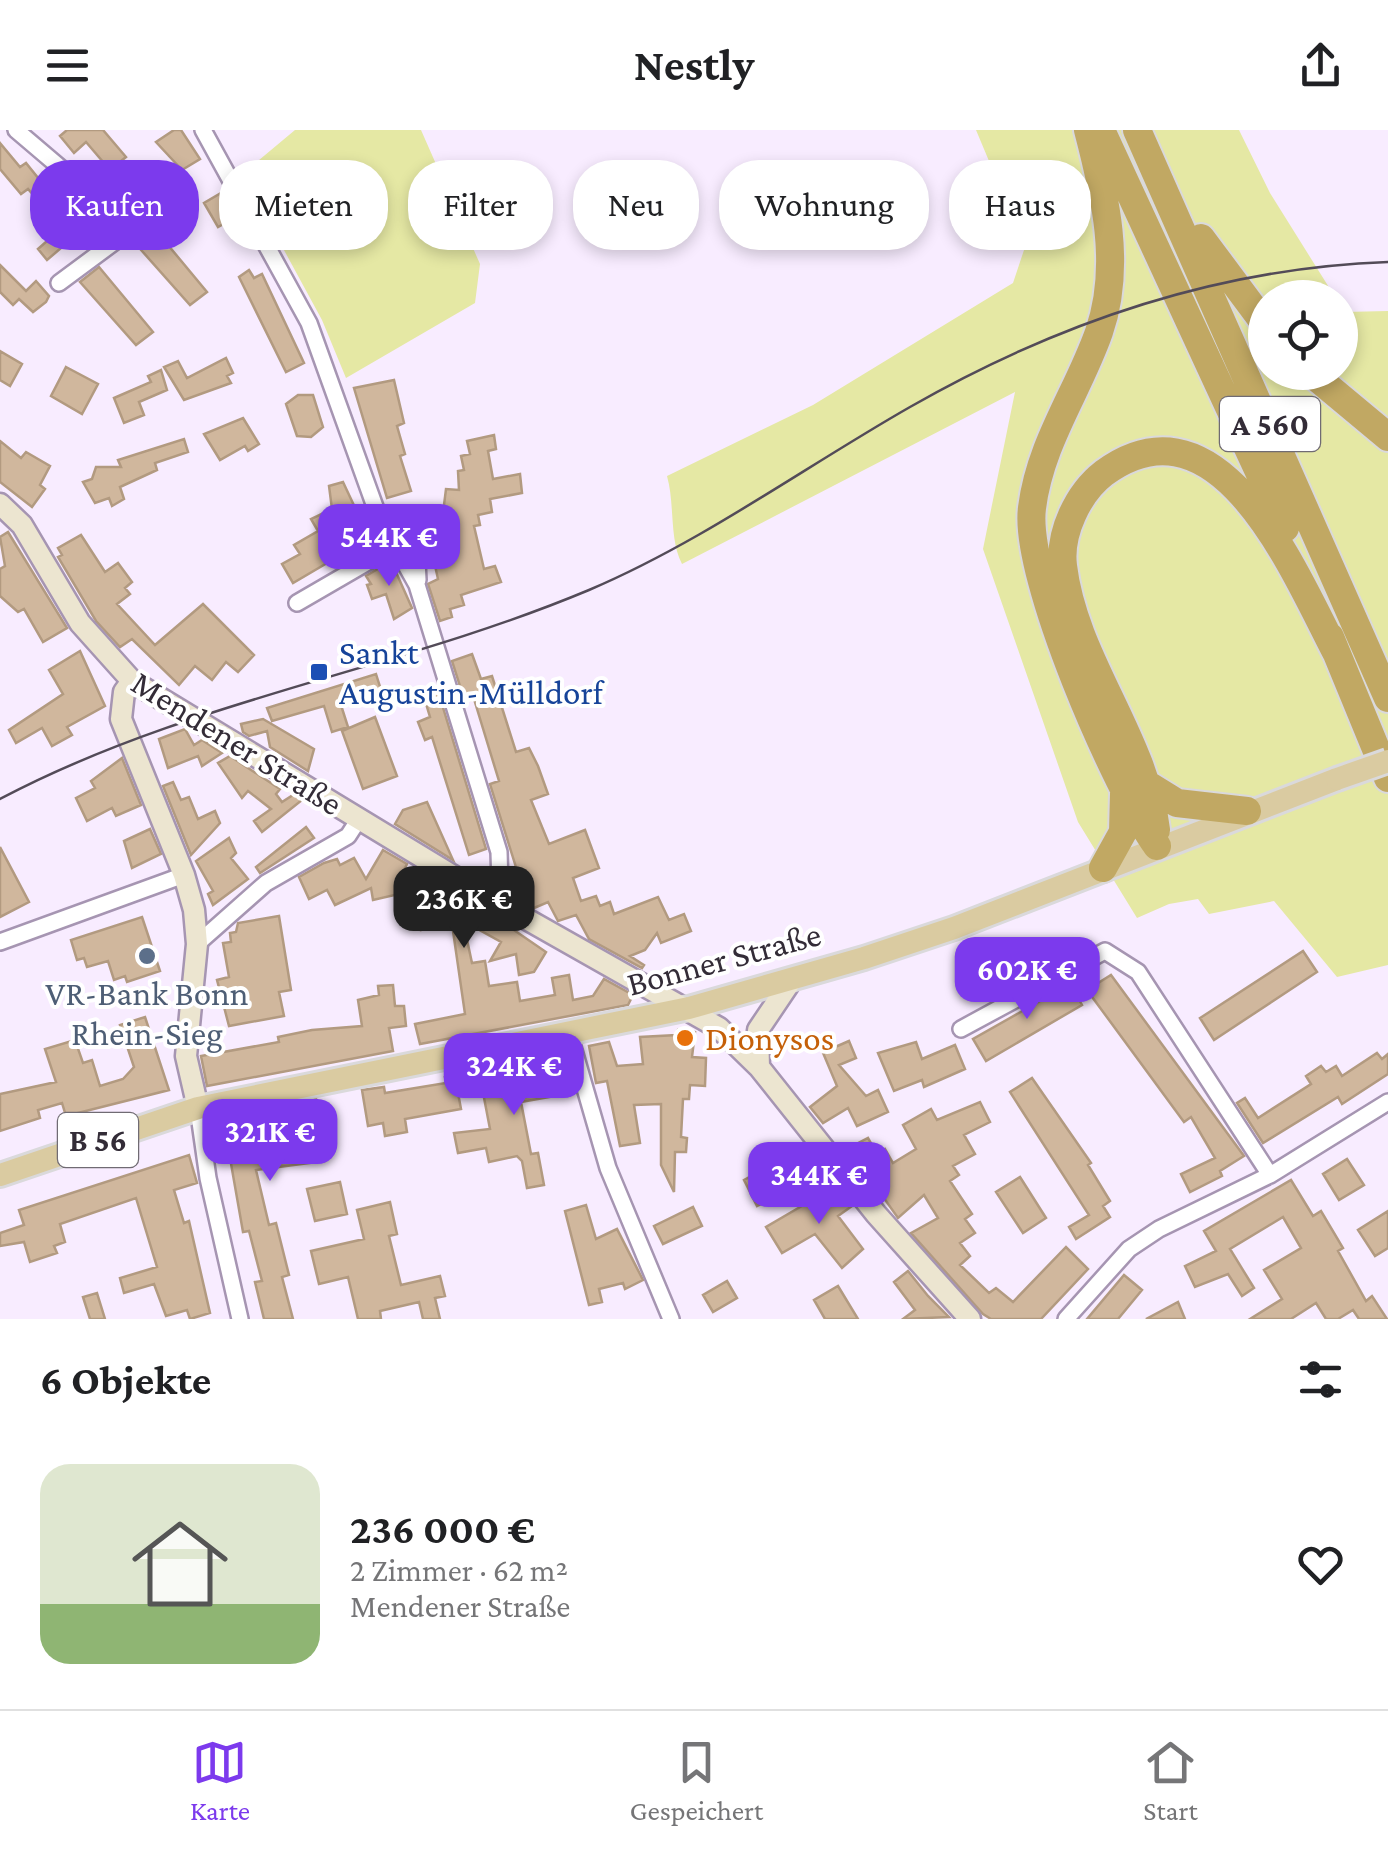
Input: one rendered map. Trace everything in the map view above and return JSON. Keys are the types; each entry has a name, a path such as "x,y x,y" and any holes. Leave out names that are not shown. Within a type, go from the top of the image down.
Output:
{"highway":[{"path":"1088,130 1106,208 1108,292 1099,332 1042,458 1031,512 1042,590 1158,846"},
{"name":"A 560","path":"1101,130 1281,520 1388,778"},
{"path":"1142,141 1248,303"},
{"name":"A 560","path":"1142,141 1388,698"},
{"path":"1332,390 1388,437"},
{"path":"1103,868 1124,832 1133,787 1070,602 1062,562 1068,522 1089,484 1120,461 1150,452 1180,454 1216,470 1244,494 1270,527 1336,652"},
{"path":"1133,787 1177,803 1247,811"}],"main road":[{"name":"Bonner Straße","path":"0,1175 198,1108 689,1008 792,978 954,928 1247,811 1388,761"}],"street":[{"path":"16,130 51,160"},
{"path":"203,130 310,323 364,480 417,585 499,852 502,870 491,899"},
{"path":"59,283 101,250"},
{"name":"Mendener Straße","path":"0,504 22,525 80,623 132,681 491,899 719,1028 759,1067 876,1214 970,1319"},
{"path":"387,529 416,542 417,585"},
{"path":"297,603 397,545"},
{"path":"132,681 124,692 121,720 184,874 198,944 186,1056 240,1319"},
{"path":"198,944 266,883 348,836 360,819"},
{"path":"0,942 184,874"},
{"path":"961,1030 1105,951 1138,972 1270,1175"},
{"path":"759,1067 758,1030 792,978"},
{"path":"569,1034 614,1186 671,1319"},
{"path":"1066,1319 1129,1249 1158,1229 1270,1175 1388,1102"}],"green space":[{"path":"295,130 421,130 434,160 408,160 408,250 474,250 480,264 475,303 346,378 322,320 284,250 388,250 388,160 259,160"},
{"path":"976,130 1239,130 1270,193 1324,280 1248,280 1248,390 1358,390 1358,312 1388,311 1388,965 1337,977 1274,901 1209,914 1198,899 1169,904 1137,918 1078,822 983,549 1015,392 682,564 675,544 667,476 813,405 1013,283 1024,250 1091,250 1091,160 989,160"}],"building":[{"path":"67,130 103,130 126,157 101,160 86,142 74,153 60,136"},
{"path":"174,130 181,130 200,159 173,160 156,142"},
{"path":"0,143 20,167 26,163 30,168 30,191 21,194 0,169"},
{"path":"219,194 219,226 218,227 204,203"},
{"path":"39,250 59,250 47,260"},
{"path":"141,250 172,250 207,292 190,305"},
{"path":"0,265 26,291 36,281 49,296 46,302 33,312 19,299 13,305 0,292"},
{"path":"99,267 153,332 136,345 80,282"},
{"path":"249,270 254,278 262,274 304,363 286,372 239,277"},
{"path":"0,351 22,364 10,386 0,380"},
{"path":"226,358 233,373 227,376 231,383 184,400 164,367 178,361 187,378"},
{"path":"66,367 98,384 82,414 51,396"},
{"path":"161,370 167,390 139,402 144,415 124,423 114,398 151,382 148,376"},
{"path":"394,380 404,423 397,426 405,454 400,456 411,491 387,498 354,388"},
{"path":"298,395 313,395 323,427 311,437 297,436 286,404"},
{"path":"243,418 259,444 248,451 245,446 220,460 204,434"},
{"path":"494,435 496,449 488,451 493,479 520,474 522,493 490,499 492,512 478,515 480,525 474,526 484,569 495,566 501,582 461,595 464,605 450,609 452,617 440,621 428,584 438,579 432,552 444,550 439,521 446,489 459,490 458,471 464,470 461,456 470,454 467,441"},
{"path":"184,439 188,452 155,463 157,470 120,487 124,499 112,506 109,498 95,503 83,482 92,479 96,467 121,467 118,460"},
{"path":"0,441 21,458 26,452 50,466 40,485 45,489 32,507 0,482"},
{"path":"343,482 358,514 346,520 356,546 293,583 282,564 300,554 294,545 318,531 311,519 332,509 329,486"},
{"path":"8,532 67,628 43,642 24,609 18,612 0,596 0,569 5,566 0,537"},
{"path":"81,535 105,572 118,563 132,582 125,588 130,594 117,604 155,645 203,604 254,655 238,672 226,662 212,680 195,666 179,685 132,639 120,647 96,621 58,557 62,555 58,548"},
{"path":"391,561 412,608 394,619 386,594 372,599 366,576"},
{"path":"80,651 105,706 67,727 72,735 52,746 42,728 16,743 9,730 63,694 49,670"},
{"path":"472,654 481,679 492,676 516,752 529,748 538,766 548,794 531,800 549,844 585,830 599,868 573,878 581,901 596,896 600,906 610,902 614,914 658,897 669,920 684,914 691,931 661,943 657,933 645,950 630,956 644,965 642,968 589,939 576,915 558,921 548,902 534,908 518,899 525,896 490,784 499,781 474,699 465,702 452,661"},
{"path":"376,674 381,690 340,702 348,727 332,732 324,706 272,721 267,708"},
{"path":"438,691 486,849 469,855 432,737 425,740 418,722 430,717 424,697"},
{"path":"375,717 397,776 363,789 342,731"},
{"path":"263,719 314,749 308,771 270,747 267,731 249,736 243,732 241,724"},
{"path":"185,729 194,745 202,740 222,753 202,766 198,756 168,768 159,739"},
{"path":"230,756 280,789 276,794 282,802 293,795 302,800 262,832 254,821 271,809 248,791 242,798 218,763"},
{"path":"122,758 141,805 116,816 112,808 87,821 76,798 95,788 91,781"},
{"path":"173,782 181,800 189,797 198,819 215,811 220,823 191,855 163,786"},
{"path":"427,802 453,860 395,824 403,810"},
{"path":"306,827 314,838 260,873 256,867"},
{"path":"150,829 161,854 132,868 124,841"},
{"path":"229,838 236,853 231,858 248,879 213,905 208,894 213,891 196,861"},
{"path":"0,847 29,902 0,917"},
{"path":"383,850 407,864 405,868 495,917 546,952 534,972 519,975 516,954 490,961 501,942 463,921 472,963 485,961 489,986 517,982 520,1001 555,995 552,978 569,975 573,1000 593,996 604,979 633,995 628,1005 420,1044 415,1024 465,1014 452,924 421,930 418,902 403,893 373,900 371,888 335,905 327,890 309,899 299,877 324,863 337,859 340,865 354,858 366,879"},
{"path":"279,916 291,990 279,992 284,1016 229,1026 217,980 229,977 223,943 231,942 230,933 236,932 238,923"},
{"path":"142,917 160,971 127,982 125,976 114,980 108,961 87,967 84,958 77,960 71,940"},
{"path":"1303,951 1317,972 1214,1040 1200,1018"},
{"path":"1111,975 1244,1156 1220,1171 1222,1176 1190,1192 1181,1174 1215,1158 1191,1117 1184,1122 1087,990"},
{"path":"1070,984 1082,1005 986,1061 973,1039"},
{"path":"393,985 395,1006 404,1006 406,1026 389,1028 393,1051 207,1086 201,1056 279,1042 278,1037 312,1030 362,1026 358,1000 379,995 378,986"},
{"path":"145,1017 169,1090 66,1116 62,1103 38,1110 40,1118 0,1131 0,1094 56,1082 45,1049 75,1040 83,1063 92,1060 100,1086 123,1079 134,1067 120,1025"},
{"path":"678,1030 695,1032 692,1057 706,1058 705,1086 690,1085 689,1099 683,1099 681,1137 687,1138 686,1152 675,1152 674,1192 661,1165 661,1104 634,1105 640,1143 620,1146 607,1081 596,1083 589,1046 609,1042 617,1066 643,1064 640,1037 677,1035"},
{"path":"849,1041 856,1058 839,1065 866,1096 878,1090 888,1112 857,1126 848,1108 823,1123 810,1107 837,1086 821,1048 826,1051"},
{"path":"916,1042 922,1059 955,1045 965,1069 924,1087 922,1080 894,1091 878,1053"},
{"path":"1377,1053 1382,1059 1388,1054 1388,1074 1342,1104 1338,1097 1263,1143 1237,1103 1245,1098 1258,1118 1311,1084 1306,1076 1321,1066 1326,1072 1336,1066 1342,1076"},
{"path":"567,1066 572,1093 521,1102 531,1154 538,1153 544,1185 527,1188 522,1161 517,1156 489,1162 486,1148 458,1153 454,1133 490,1129 481,1082"},
{"path":"467,1073 470,1091 458,1093 461,1109 405,1119 407,1132 385,1136 383,1123 368,1126 362,1090 384,1087 385,1093 446,1083 445,1077"},
{"path":"1032,1078 1091,1163 1088,1165 1110,1201 1103,1206 1110,1217 1076,1239 1069,1227 1089,1215 1010,1092"},
{"path":"316,1099 325,1161 256,1170 269,1225 276,1223 289,1275 282,1277 293,1319 264,1319 255,1282 262,1281 249,1231 243,1232 223,1118","holes":["298,1114 302,1150 248,1156 244,1124"]},
{"path":"980,1102 990,1122 964,1135 975,1154 953,1166 959,1175 950,1181 972,1214 965,1219 975,1233 960,1243 970,1256 960,1265 989,1293 996,1288 1013,1302 1066,1247 1088,1269 1041,1319 991,1319 983,1314 911,1233 938,1218 924,1195 898,1218 857,1160 854,1162 845,1150 868,1138 877,1154 885,1149 893,1163 916,1149 903,1125 931,1109 937,1120"},
{"path":"805,1147 825,1172 757,1206 744,1180"},
{"path":"189,1155 197,1183 174,1190 184,1223 189,1221 210,1313 190,1319 187,1310 166,1316 154,1284 124,1293 120,1278 157,1267 136,1198 60,1224 65,1242 54,1246 57,1253 30,1262 24,1242 0,1246 0,1233 24,1225 19,1210"},
{"path":"1347,1159 1364,1185 1339,1200 1323,1174"},
{"path":"1020,1177 1046,1218 1023,1233 996,1192"},
{"path":"1291,1180 1313,1216 1321,1211 1343,1248 1338,1251 1366,1301 1372,1296 1387,1319 1359,1319 1353,1310 1338,1319 1326,1319 1316,1303 1291,1319 1250,1319 1282,1299 1264,1270 1301,1248 1283,1217 1230,1249 1254,1288 1242,1296 1228,1274 1195,1287 1185,1266 1216,1251 1204,1231"},
{"path":"340,1182 347,1214 315,1221 307,1189"},
{"path":"836,1186 852,1206 838,1216 863,1249 842,1268 815,1234 782,1253 766,1227"},
{"path":"390,1202 397,1234 389,1236 401,1285 440,1276 445,1296 435,1298 440,1319 423,1319 419,1302 380,1311 381,1319 358,1319 348,1277 319,1284 311,1251 364,1239 357,1210"},
{"path":"586,1205 596,1239 617,1229 643,1280 625,1289 623,1283 599,1289 602,1302 589,1305 565,1211"},
{"path":"693,1207 702,1226 663,1244 654,1226"},
{"path":"1388,1211 1388,1248 1375,1256 1358,1230"},
{"path":"908,1271 949,1317 903,1319 915,1310 894,1282"},
{"path":"1124,1275 1142,1290 1118,1319 1087,1319"},
{"path":"727,1281 737,1298 713,1312 703,1295"},
{"path":"838,1286 858,1319 825,1319 814,1300"},
{"path":"97,1293 105,1319 90,1319 83,1297"},
{"path":"1178,1302 1185,1319 1146,1319"}],"tram line":[{"path":"0,799 144,736 442,643 589,590 672,550 910,407 966,377 1081,326 1200,288 1262,275 1388,262"}],"place":[{"name":"Sankt Augustin-Mülldorf","path":"319,672"},
{"name":"VR-Bank Bonn Rhein-Sieg","path":"147,956"},
{"name":"Dionysos","path":"685,1038"}]}
